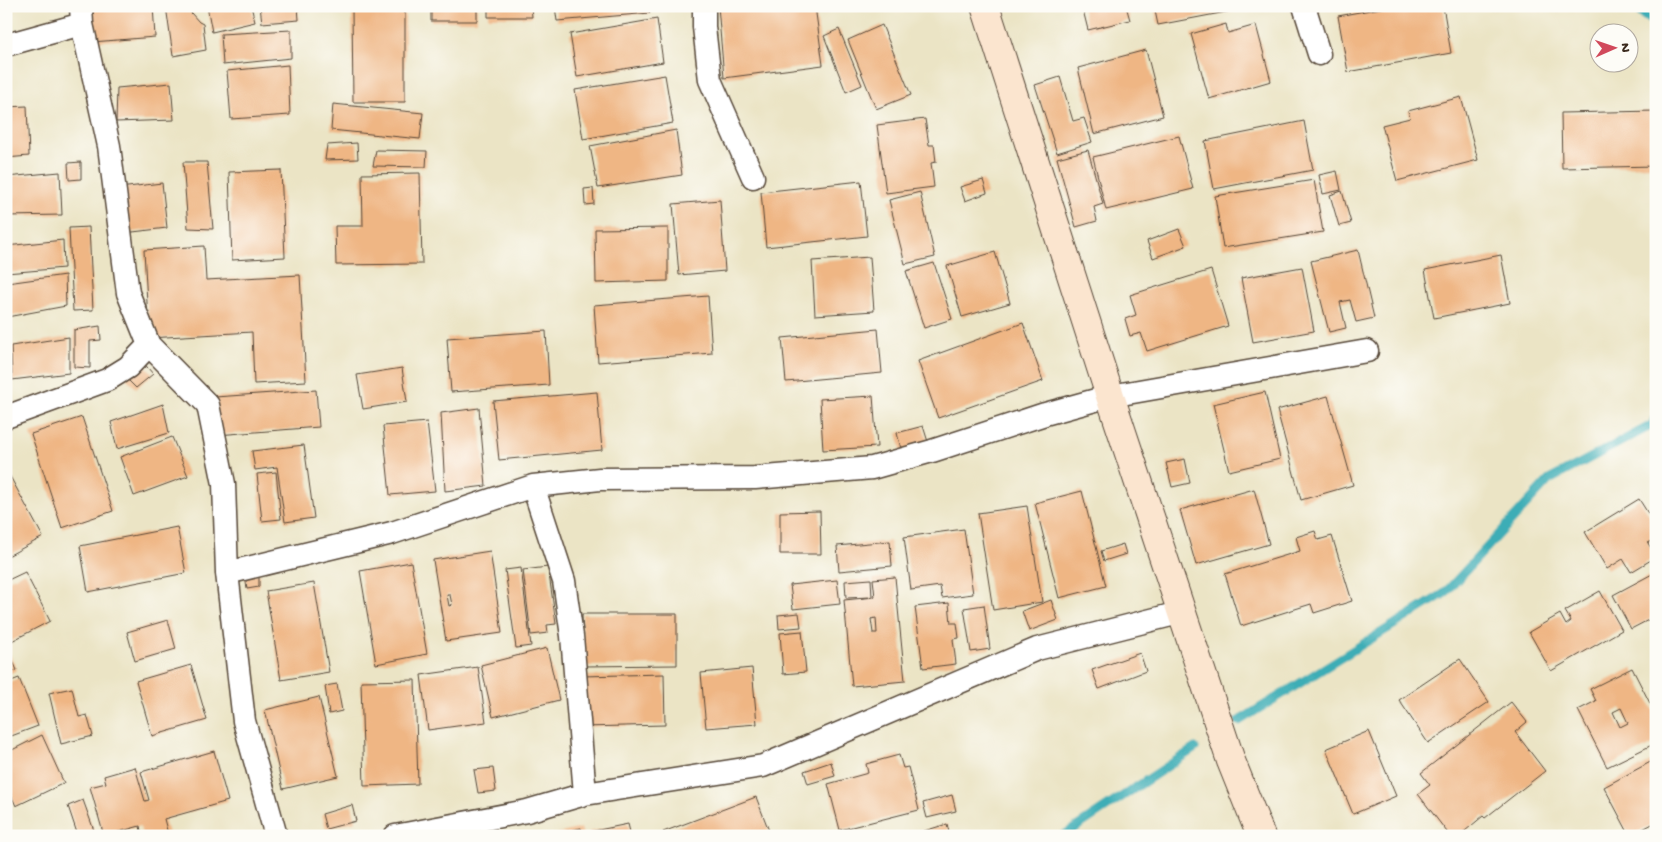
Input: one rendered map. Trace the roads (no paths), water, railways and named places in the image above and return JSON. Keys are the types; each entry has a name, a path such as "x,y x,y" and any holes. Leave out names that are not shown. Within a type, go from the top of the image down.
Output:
{"street":[{"path":"704,6 704,27 710,80 753,177"},
{"path":"986,6 1110,396 1231,761 1261,836"},
{"path":"1304,6 1319,54"},
{"path":"6,45 81,15 110,146 128,293 149,345 208,405 224,484 227,573 244,721 276,836"},
{"path":"6,417 107,380 128,367 149,345"},
{"path":"227,573 392,533 532,486 600,479 755,478 872,468 932,452 1045,414 1110,396 1367,351"},
{"path":"532,486 564,581 572,636 585,794"},
{"path":"395,836 528,811 585,794 763,766 1037,649 1183,612"}],"waterway":[{"path":"1631,6 1656,24"},
{"path":"1239,721 1445,593 1549,480 1652,425 1656,416"},
{"path":"1063,836 1195,748"}]}
